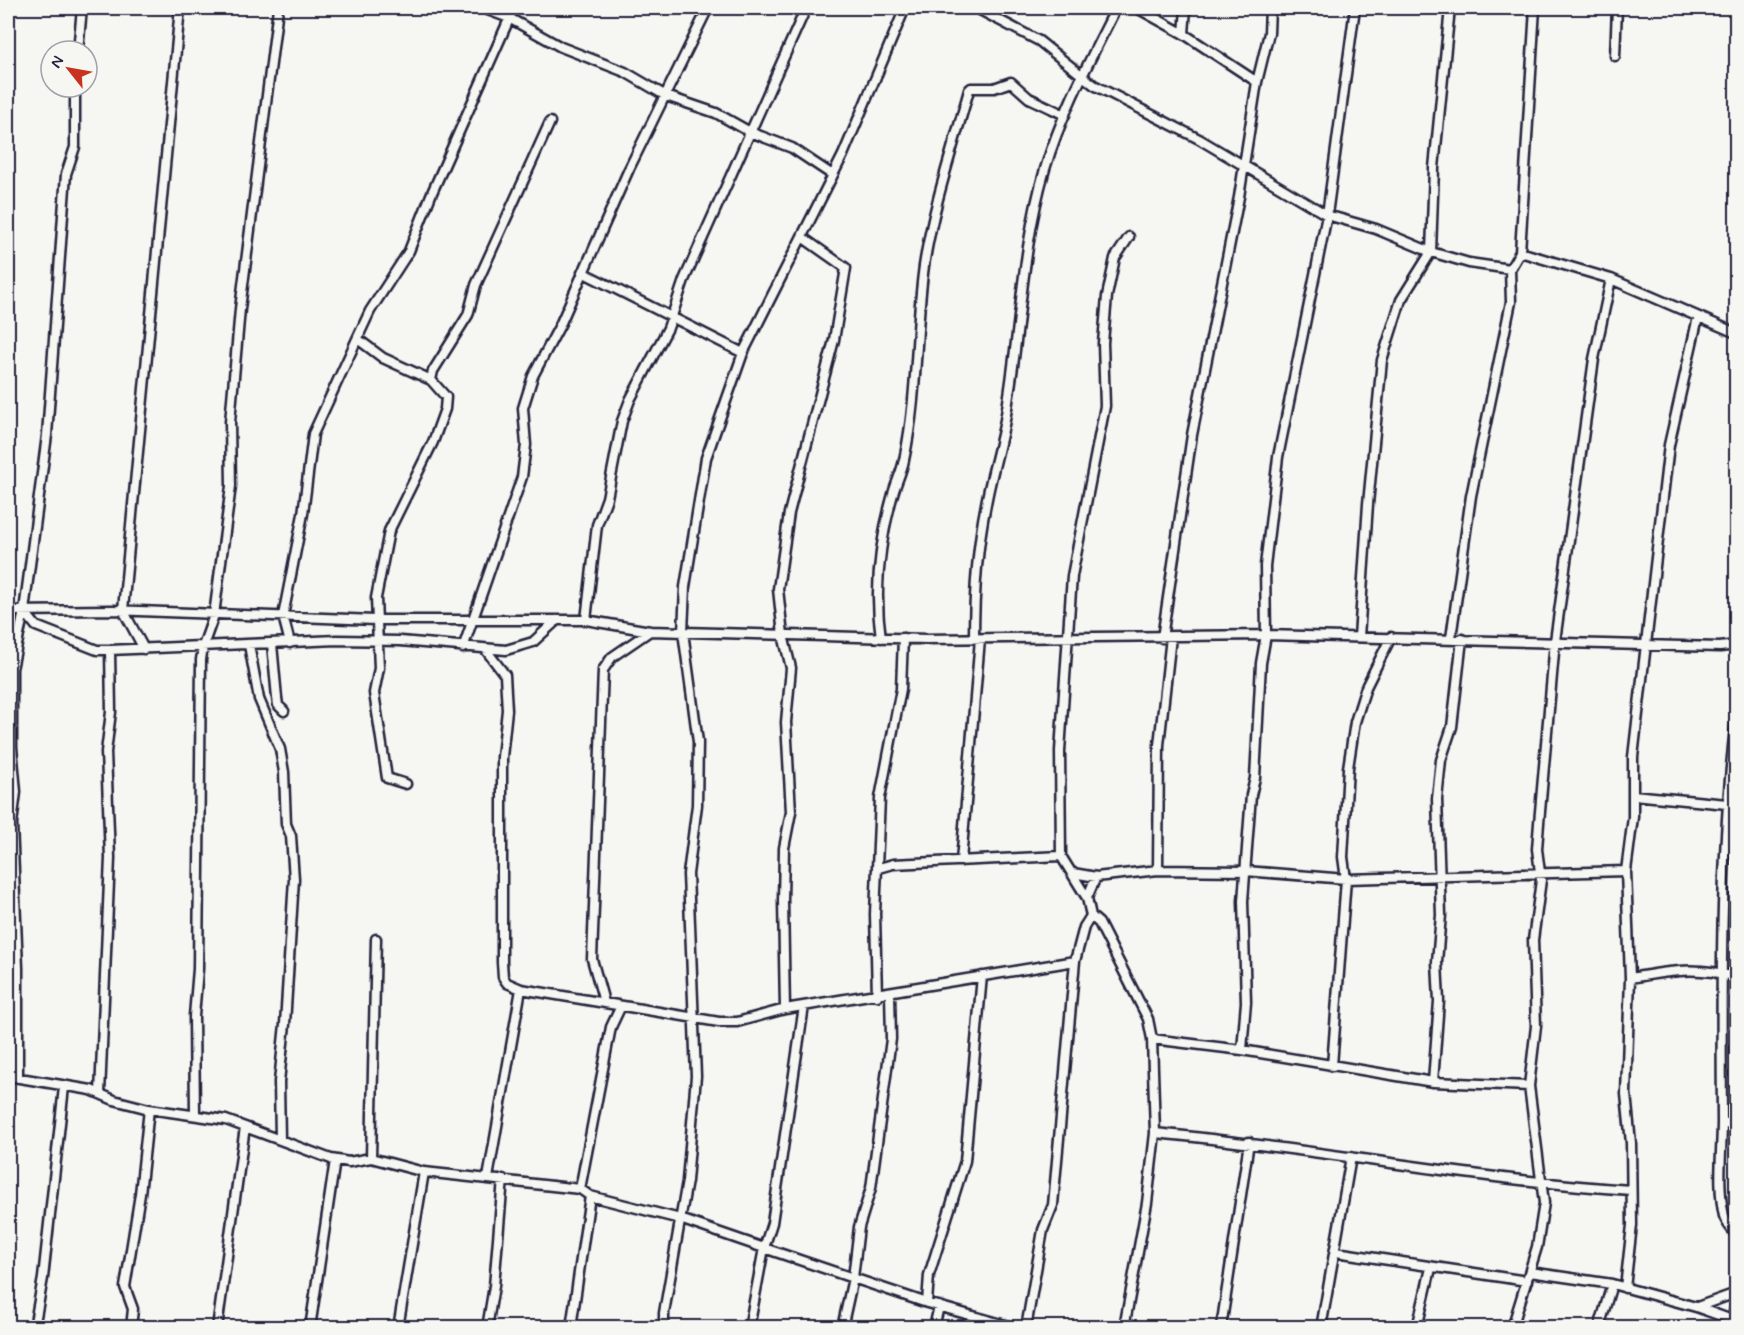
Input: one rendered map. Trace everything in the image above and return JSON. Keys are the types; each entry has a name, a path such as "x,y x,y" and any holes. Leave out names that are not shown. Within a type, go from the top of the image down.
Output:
{"street":[{"path":"79,39 82,8"},
{"path":"144,649 123,610 180,8"},
{"path":"195,1115 194,1016 198,969 199,759 202,721 199,704 202,646 214,615 231,486 230,422 240,309 278,8"},
{"path":"482,8 509,18 561,47 625,72 666,96 716,113 750,132 792,148 831,174"},
{"path":"290,643 283,616 303,514 314,434 359,340 370,311 409,251 430,195 514,8"},
{"path":"463,648 522,477 526,445 523,408 527,394 582,272 708,8"},
{"path":"586,620 597,525 607,498 615,444 630,400 668,328 684,280 806,8"},
{"path":"664,1328 664,1313 687,1181 696,1077 688,874 697,806 698,742 683,632 686,578 706,458 743,353 831,174 843,155 905,8"},
{"path":"976,8 1039,41 1094,85 1244,164 1328,215 1376,230 1431,252 1469,263 1510,269"},
{"path":"962,861 977,639 974,592 985,505 1005,420 1026,264 1045,168 1082,75 1116,8"},
{"path":"1137,8 1184,34 1257,82"},
{"path":"1184,34 1186,8"},
{"path":"1158,870 1159,746 1167,638 1192,435 1244,164 1257,82 1269,33 1270,8"},
{"path":"1242,1050 1246,1002 1244,901 1251,795 1255,778 1261,663 1266,635 1265,566 1278,457 1328,215 1354,8"},
{"path":"1359,636 1368,504 1382,360 1401,300 1431,252 1434,168 1450,8"},
{"path":"1451,638 1471,496 1511,303 1510,269 1520,252 1535,8"},
{"path":"1615,56 1617,8"},
{"path":"881,638 877,607 883,545 908,439 925,262 940,188 969,90 971,88 994,88 1011,82 1035,101 1065,115"},
{"path":"18,1078 18,968 12,824 16,792 12,669 24,611 47,435 66,174 75,147 75,99"},
{"path":"431,380 433,371 468,315 476,285 550,122"},
{"path":"785,1009 783,880 784,848 791,812 786,722 791,668 783,635 778,589 789,513 834,340 846,268 802,237"},
{"path":"1124,1328 1147,1203 1155,1134 1152,1039 1148,1019 1099,923 1091,916 1087,898 1061,856 1060,751 1067,639 1078,535 1105,406 1103,343 1111,274 1115,258 1129,237"},
{"path":"1520,252 1611,279 1737,333"},
{"path":"582,272 672,315 743,353"},
{"path":"1512,1328 1529,1277 1544,1203 1529,1086 1536,1026 1533,940 1541,880 1538,873 1539,823 1556,641 1594,359 1611,279"},
{"path":"1625,1288 1632,1225 1631,1143 1626,1094 1630,978 1626,871 1633,795 1633,757 1670,445 1698,317"},
{"path":"359,340 383,358 431,380 446,397 445,409 420,471 390,531 376,598 375,620 379,668 374,693 385,772 387,778 406,784"},
{"path":"8,611 123,610 375,620 472,618 586,620 650,631 881,638 1067,639 1266,635 1645,643 1720,647 1737,645"},
{"path":"24,611 36,626 97,650 378,641 486,650 520,647 539,638 557,620"},
{"path":"604,1002 592,959 603,670 612,657 650,631"},
{"path":"1332,1066 1346,879 1343,857 1348,768 1355,722 1366,687 1391,637"},
{"path":"877,996 875,934 881,790 902,689 903,638"},
{"path":"1432,1082 1439,1001 1437,962 1441,915 1437,877 1439,776 1452,727 1462,639"},
{"path":"272,644 279,705 284,711"},
{"path":"249,645 259,699 280,749 284,772 286,824 291,836 294,879 279,1083 280,1140"},
{"path":"100,1094 110,858 106,752 111,712 110,650"},
{"path":"486,650 505,675 507,710 502,780 503,977 507,983 521,989 604,1002 620,1008 737,1022 785,1009 877,996 1075,961"},
{"path":"1737,720 1727,804 1721,973 1721,1202 1725,1220 1737,1235"},
{"path":"1633,795 1727,804"},
{"path":"879,867 892,864 1061,856"},
{"path":"1073,873 1096,877 1158,870 1246,871 1346,879 1626,871"},
{"path":"1087,898 1096,877"},
{"path":"1026,1328 1043,1230 1053,1205 1075,961 1084,927 1091,916"},
{"path":"371,1158 376,939"},
{"path":"1630,978 1685,969 1737,977"},
{"path":"927,1303 929,1275 965,1161 982,976"},
{"path":"488,1178 521,989"},
{"path":"842,1328 853,1278 859,1227 871,1188 891,1039 890,993"},
{"path":"750,1328 764,1248 772,1223 804,1006"},
{"path":"580,1189 611,1027 620,1008"},
{"path":"1152,1039 1242,1050 1432,1082 1529,1086"},
{"path":"8,1076 100,1094 149,1109 195,1115 245,1127 335,1160 349,1162 371,1158 424,1172 580,1189 590,1196 680,1219 927,1303 1016,1328"},
{"path":"34,1328 43,1278 64,1087"},
{"path":"130,1328 133,1309 125,1287 140,1194 149,1109"},
{"path":"1722,1122 1737,1125"},
{"path":"217,1328 245,1127"},
{"path":"1155,1134 1249,1142 1310,1153 1543,1184 1631,1190"},
{"path":"1221,1328 1249,1142"},
{"path":"1321,1328 1351,1157"},
{"path":"310,1328 335,1160"},
{"path":"398,1328 424,1172"},
{"path":"487,1328 494,1286 503,1179"},
{"path":"571,1328 590,1196"},
{"path":"1336,1252 1431,1268 1612,1284 1735,1319"},
{"path":"1417,1328 1431,1268"},
{"path":"1599,1328 1612,1284"},
{"path":"1696,1307 1737,1293"},
{"path":"934,1328 939,1306"}]}
